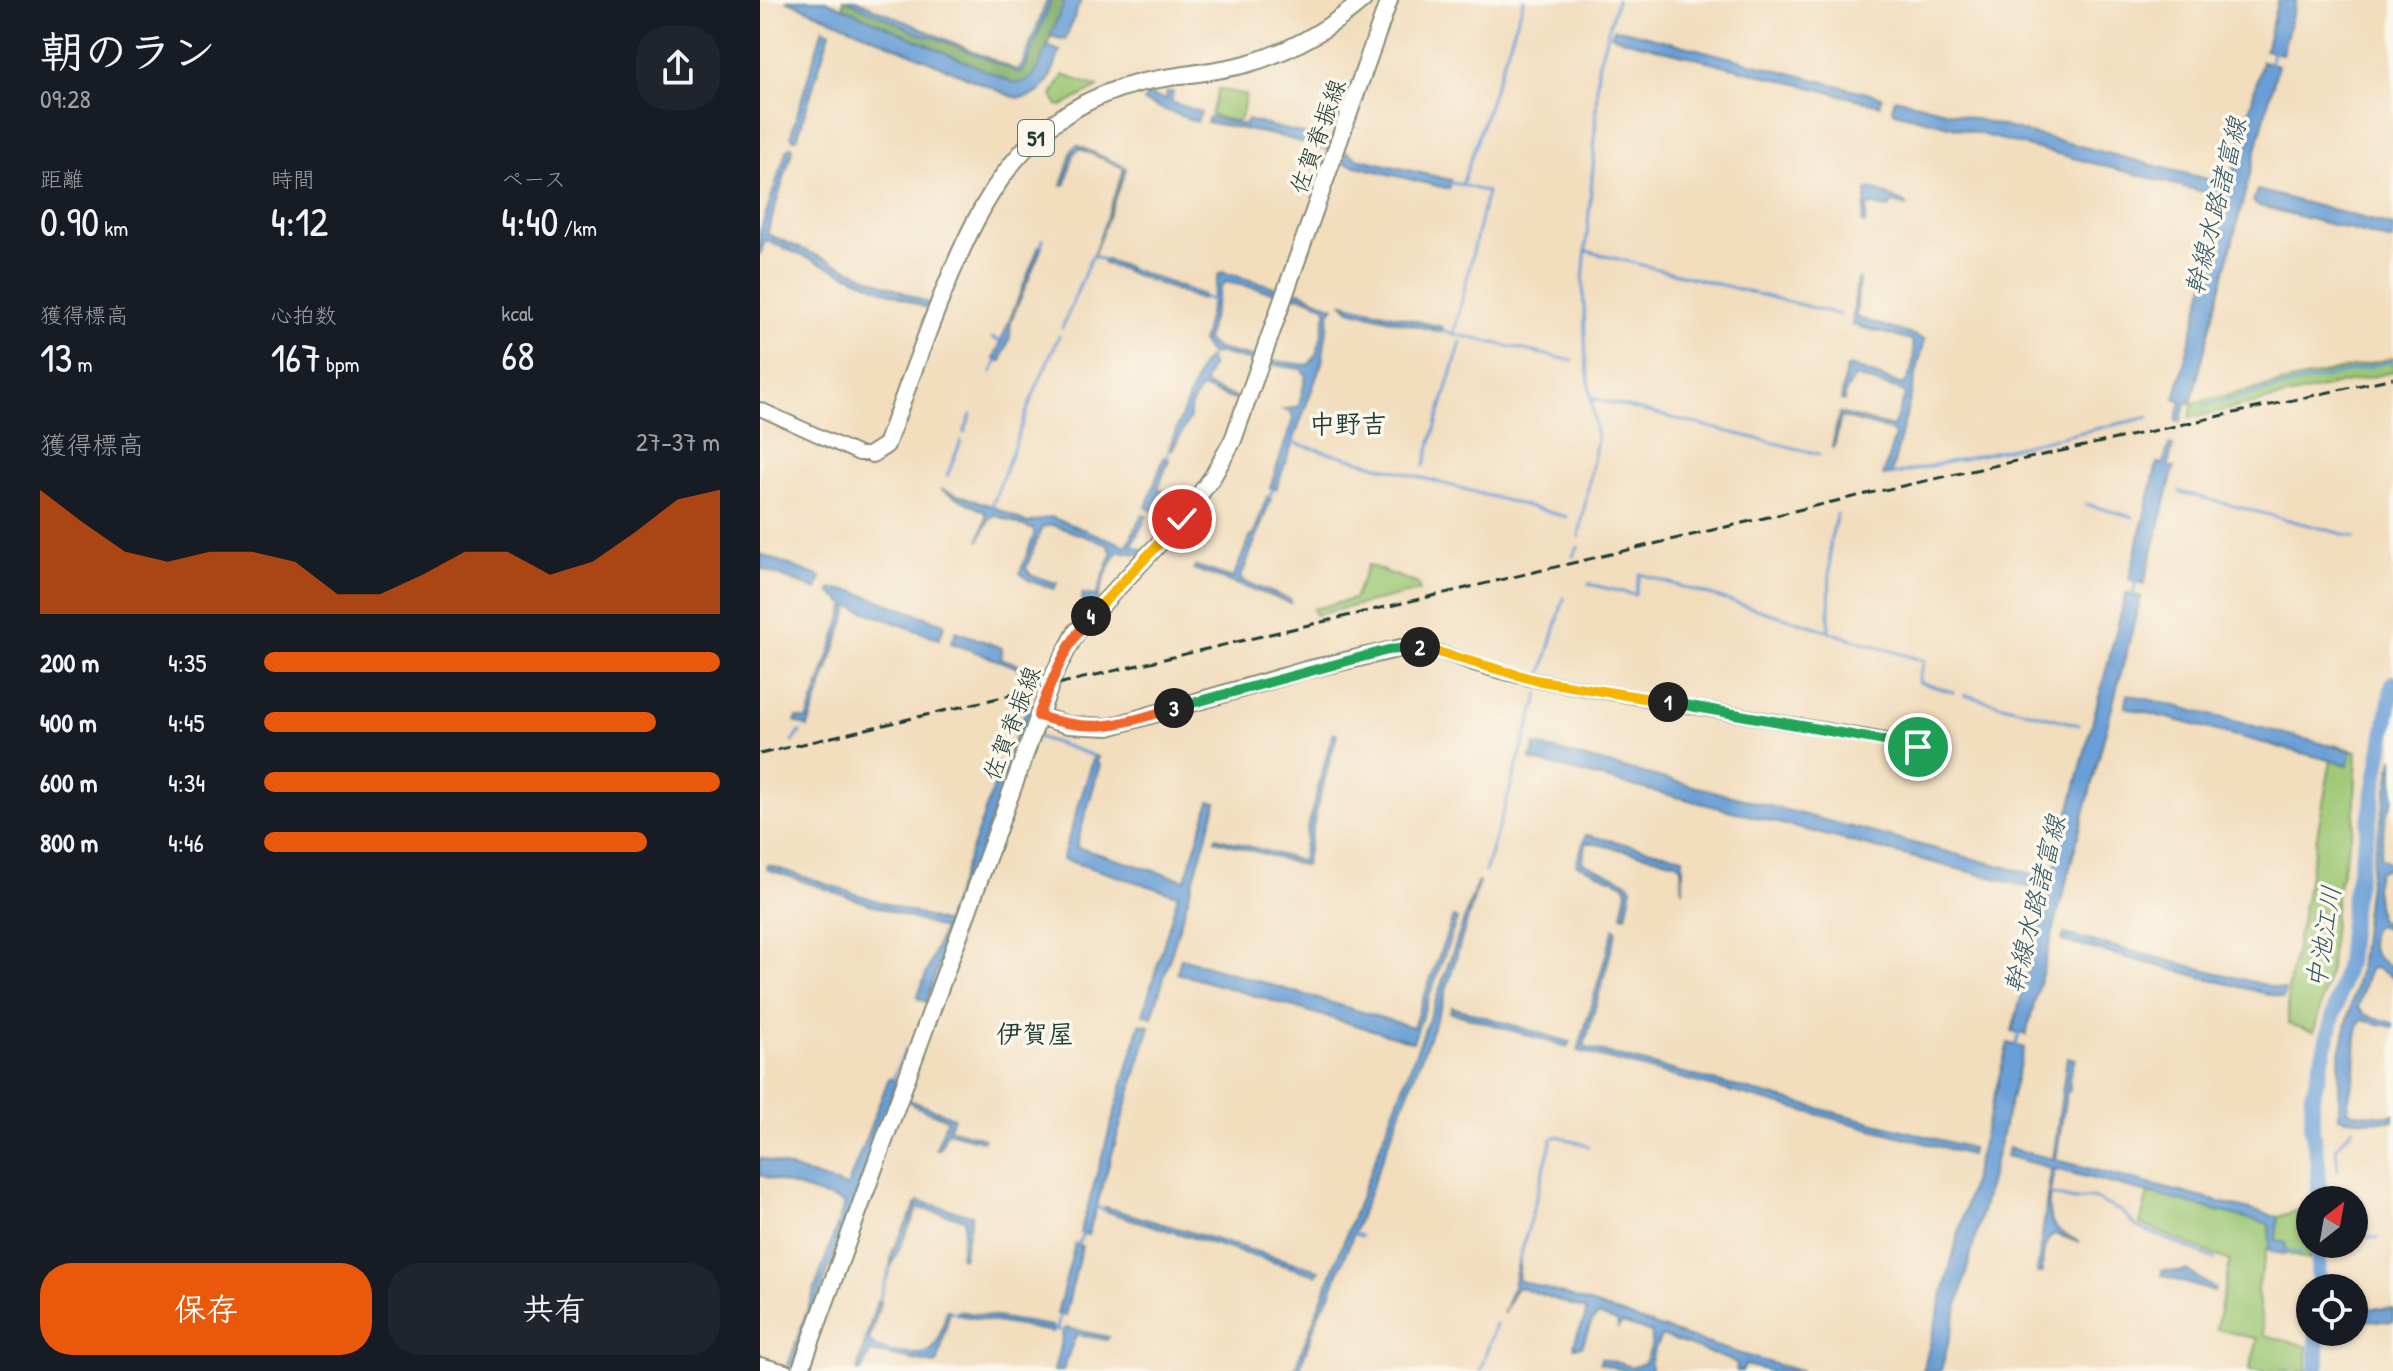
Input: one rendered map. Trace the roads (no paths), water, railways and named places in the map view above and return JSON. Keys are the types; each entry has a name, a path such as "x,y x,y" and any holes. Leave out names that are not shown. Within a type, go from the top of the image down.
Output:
{"main road":[{"name":"51","path":"872,454 886,445 937,308 974,221 998,180 1034,139 1063,116 1089,100 1112,91 1170,76 1246,64 1302,43 1363,0"},
{"name":"佐賀脊振線","path":"800,1371 1055,672 1077,631 1182,519 1213,476 1233,440 1389,0"},
{"path":"1038,716 1076,726 1109,727 1306,670 1401,648"}],"street":[{"path":"760,409 859,454 872,454"},
{"path":"1401,648 1434,650 1482,667 1535,680 1886,740 1940,753"},
{"path":"760,1364 784,1370"}],"water":[{"path":"786,0 826,0 1014,83 1032,77 1047,46 1060,51 1050,78 1039,92 1024,98 1013,97"},
{"path":"847,0 856,0 1016,70 1022,66 1047,0 1051,0 1025,68 1020,73 934,37 922,35"},
{"path":"1065,0 1081,0 1065,40 1050,36"},
{"path":"2278,0 2296,0 2282,54 2265,50"},
{"path":"823,28 830,32 797,139 793,139 791,135"},
{"path":"1614,29 1882,97 1880,105 1624,40 1611,35"},
{"path":"2262,61 2278,65 2191,403 2186,403 2180,422 2176,421 2181,401 2175,399"},
{"path":"1167,92 1173,92 1171,102 1201,112 1197,122 1144,102 1147,95 1166,100"},
{"path":"1895,98 2218,182 2216,193 1895,112 1892,108"},
{"path":"1209,117 1244,125 1247,120 1328,140 1332,146 1330,151 1283,137 1207,122"},
{"path":"1077,145 1125,167 1126,170 1092,259 1124,168 1080,149 1074,153 1066,184 1062,185 1072,150"},
{"path":"793,148 767,234 928,303 926,308 765,240 760,255 760,232 787,149"},
{"path":"1346,151 1357,158 1451,180 1449,189 1344,163"},
{"path":"1871,188 1907,204 1907,207 1893,202 1889,208 1868,205 1865,224 1862,223 1867,191"},
{"path":"2257,190 2393,226 2393,241 2256,205 2253,201"},
{"path":"1039,246 1042,247 1011,321 1010,337 1001,361 994,359"},
{"path":"1104,259 1203,295 1201,300 1103,263"},
{"path":"1222,272 1282,289 1281,294 1226,282 1221,286 1206,341 1218,349 1257,358 1256,362 1219,353 1211,355 1202,343 1218,275"},
{"path":"1857,279 1856,317 1925,339 1891,475 1883,476 1895,435 1889,430 1841,417 1832,447 1839,413 1893,427 1905,396 1903,391 1855,377 1845,393 1844,401 1841,400 1846,368 1850,366 1903,385 1913,364 1912,340 1852,325"},
{"path":"1292,291 1299,291 1334,307 1330,311 1322,362 1276,489 1270,488 1293,419 1291,412 1284,410 1299,406 1306,375 1301,369 1267,364 1268,360 1308,365 1319,348 1326,313 1326,308 1313,301 1289,296"},
{"path":"1343,303 1442,327 1442,332 1350,310"},
{"path":"1207,359 1212,364 1206,386 1243,400 1241,402 1204,389 1199,391 1190,408 1190,418 1172,450 1169,448 1201,366"},
{"path":"2169,445 2173,446 2168,466 2174,468 2144,584 2129,579 2157,463 2163,464"},
{"path":"1164,457 1169,459 1158,489 1191,500 1161,493 1152,511 1146,507"},
{"path":"940,489 992,506 1027,523 1051,517 1127,546 1142,514 1147,516 1132,545 1145,551 1143,555 1118,551 1097,601 1090,605 1082,601 1082,594 1096,596 1112,553 1107,544 1053,525 1042,527 1026,569 1032,576 1057,583 1054,589 1030,581 1020,573 1034,530 995,515 989,520 979,541 985,512"},
{"path":"1267,497 1271,499 1240,580 1291,600 1291,603 1193,569 1196,566 1233,578"},
{"path":"760,554 821,577 817,590 760,568"},
{"path":"832,589 853,591 945,624 939,639 850,606 808,727 795,722 797,718 807,720 846,605 830,592"},
{"path":"2126,593 2141,597 2026,1035 2012,1031"},
{"path":"956,631 1002,648 1001,658 1038,672 1043,666 1048,669 1040,685 1037,685 1037,675 951,643"},
{"path":"2128,694 2352,751 2348,765 2125,707"},
{"path":"1036,702 1007,779 1001,777 1028,704"},
{"path":"1333,732 1337,734 1305,866 1215,840 1216,837 1302,861 1307,829"},
{"path":"1535,745 2040,876 2037,889 1531,760"},
{"path":"1094,756 1098,757 1097,763 1100,765 1076,847 1185,880 1210,801 1217,802 1152,1017 1143,1014 1178,895 1062,859"},
{"path":"2393,758 2393,799 2386,817 2380,857 2393,865 2393,872 2385,869 2378,872 2375,887 2379,920 2393,925 2393,930 2376,925 2371,944 2376,955 2393,967 2393,977 2375,968 2369,969 2358,1008 2366,1015 2393,1023 2393,1027 2361,1020 2347,1110 2353,1113 2393,1114 2393,1121 2352,1120 2339,1117 2339,1057 2359,971 2369,881"},
{"path":"995,783 1003,786 926,1002 917,998 943,929 767,869 768,865 945,923"},
{"path":"1586,835 1683,857 1683,891 1681,868 1677,862 1587,842 1582,862 1626,881 1632,887 1626,916 1622,915 1627,890 1624,884 1576,864"},
{"path":"1477,882 1442,1004 1329,1297 1319,1313 1299,1371 1294,1371 1436,1000"},
{"path":"1453,917 1457,919 1413,1042 1177,973 1181,958 1413,1027"},
{"path":"1614,928 1617,930 1584,1047 1971,1148 1970,1155 1578,1051"},
{"path":"2064,934 2285,990 2283,998 2062,941"},
{"path":"1452,1007 1570,1042 1567,1047 1450,1012"},
{"path":"1140,1024 1150,1026 1088,1235 1080,1233"},
{"path":"2008,1043 2024,1048 1941,1371 1923,1371"},
{"path":"2067,1057 2075,1059 2056,1160 2278,1217 2276,1240 2285,1243 2287,1251 2284,1254 2270,1252 2269,1224 2055,1169 2049,1201 2050,1218 2058,1230 2080,1242 2054,1234 2045,1247 2043,1273 2037,1273 2051,1168 2006,1156 2008,1148 2053,1159"},
{"path":"889,1078 897,1081 798,1354 791,1371 786,1371 845,1203 760,1175 760,1158 847,1187"},
{"path":"907,1099 954,1117 949,1128 984,1138 983,1141 947,1132 940,1149 936,1149 947,1119 914,1106"},
{"path":"918,1201 972,1215 963,1258 960,1257 965,1219 918,1208 890,1268 892,1252"},
{"path":"1105,1207 1319,1270 1316,1275 1104,1211"},
{"path":"1075,1244 1082,1246 1065,1316 1057,1314"},
{"path":"1518,1262 1518,1280 1730,1351 1802,1371 1770,1371 1745,1365 1742,1371 1736,1371 1737,1363 1666,1337 1661,1337 1655,1349 1651,1371 1625,1371 1600,1363 1601,1358 1633,1367 1645,1363 1652,1333 1622,1323 1618,1328 1617,1322 1598,1315 1592,1321 1582,1346 1574,1347 1586,1310 1519,1287 1503,1314"},
{"path":"2162,1270 2186,1270 2215,1289 2214,1292 2161,1275"},
{"path":"877,1300 881,1300 869,1341 880,1348 898,1352 917,1354 930,1351 939,1338 947,1310 950,1310 938,1362 935,1364 870,1352 861,1371 857,1371"},
{"path":"2368,1308 2393,1309 2393,1322 2368,1320"},
{"path":"958,1311 1052,1326 1053,1332 957,1315"},
{"path":"1064,1329 1109,1337 1106,1340 1077,1334 1063,1371 1054,1371"}],"waterway":[{"path":"1524,0 1462,185 1487,192 1454,334 1573,361"},
{"path":"1579,537 1597,439 1586,360 1583,281 1598,66 1617,0"},
{"name":"幹線水路諸富線","path":"2269,66 2274,50"},
{"path":"1447,182 1462,185"},
{"path":"1041,247 1043,239"},
{"path":"1586,251 1841,315"},
{"path":"1093,256 1104,260"},
{"path":"1062,328 1091,258"},
{"path":"1202,297 1212,300"},
{"path":"1438,329 1454,334"},
{"path":"992,506 1033,395 1059,336"},
{"path":"992,338 1000,341"},
{"path":"1424,466 1461,342"},
{"path":"1209,360 1211,355"},
{"path":"992,372 997,360"},
{"path":"2203,406 2393,361"},
{"path":"1591,398 1819,454"},
{"path":"964,433 971,415"},
{"path":"1891,475 2149,417"},
{"path":"947,476 961,441"},
{"path":"1290,442 1567,517"},
{"path":"1166,458 1170,449"},
{"path":"1269,498 1273,489"},
{"path":"2180,492 2355,537"},
{"path":"2085,504 2133,517"},
{"path":"1589,584 1635,595 1640,574 1829,631 1830,542 1837,514"},
{"path":"1573,556 1578,547"},
{"name":"幹線水路諸富線","path":"2132,597 2137,577"},
{"path":"1542,674 1564,598"},
{"path":"1830,632 1924,661 1918,682 1953,692"},
{"name":"中池江川","path":"2319,1186 2312,1098 2347,963 2353,900 2393,683"},
{"path":"1485,872 1539,693"},
{"path":"1965,695 2079,725"},
{"path":"793,742 800,732"},
{"path":"1038,737 1094,756"},
{"name":"幹線水路諸富線","path":"2016,1046 2020,1030"},
{"path":"893,1079 906,1049"},
{"path":"2338,1170 2336,1148 2353,1128"},
{"path":"1519,1262 1552,1139 1558,1136 1588,1146"},
{"path":"2050,1194 2074,1200 2093,1198 2122,1212 2137,1227 2215,1259"},
{"path":"1096,1207 1105,1210"},
{"path":"1078,1245 1083,1233"},
{"path":"1354,1234 1361,1236"},
{"path":"2368,1237 2378,1238"},
{"path":"2287,1251 2296,1252"},
{"name":"中池江川","path":"2318,1274 2319,1258"},
{"path":"879,1300 890,1268"},
{"path":"950,1312 957,1313"},
{"path":"1057,1329 1060,1315"},
{"path":"1480,1371 1496,1324"},
{"path":"1053,1329 1064,1331"},
{"name":"中池江川","path":"2317,1346 2317,1371"}],"railway":[{"path":"760,754 1866,494 2393,378"}],"district":[{"name":"中野吉","path":"1348,423"},
{"name":"伊賀屋","path":"1035,1033"}]}
